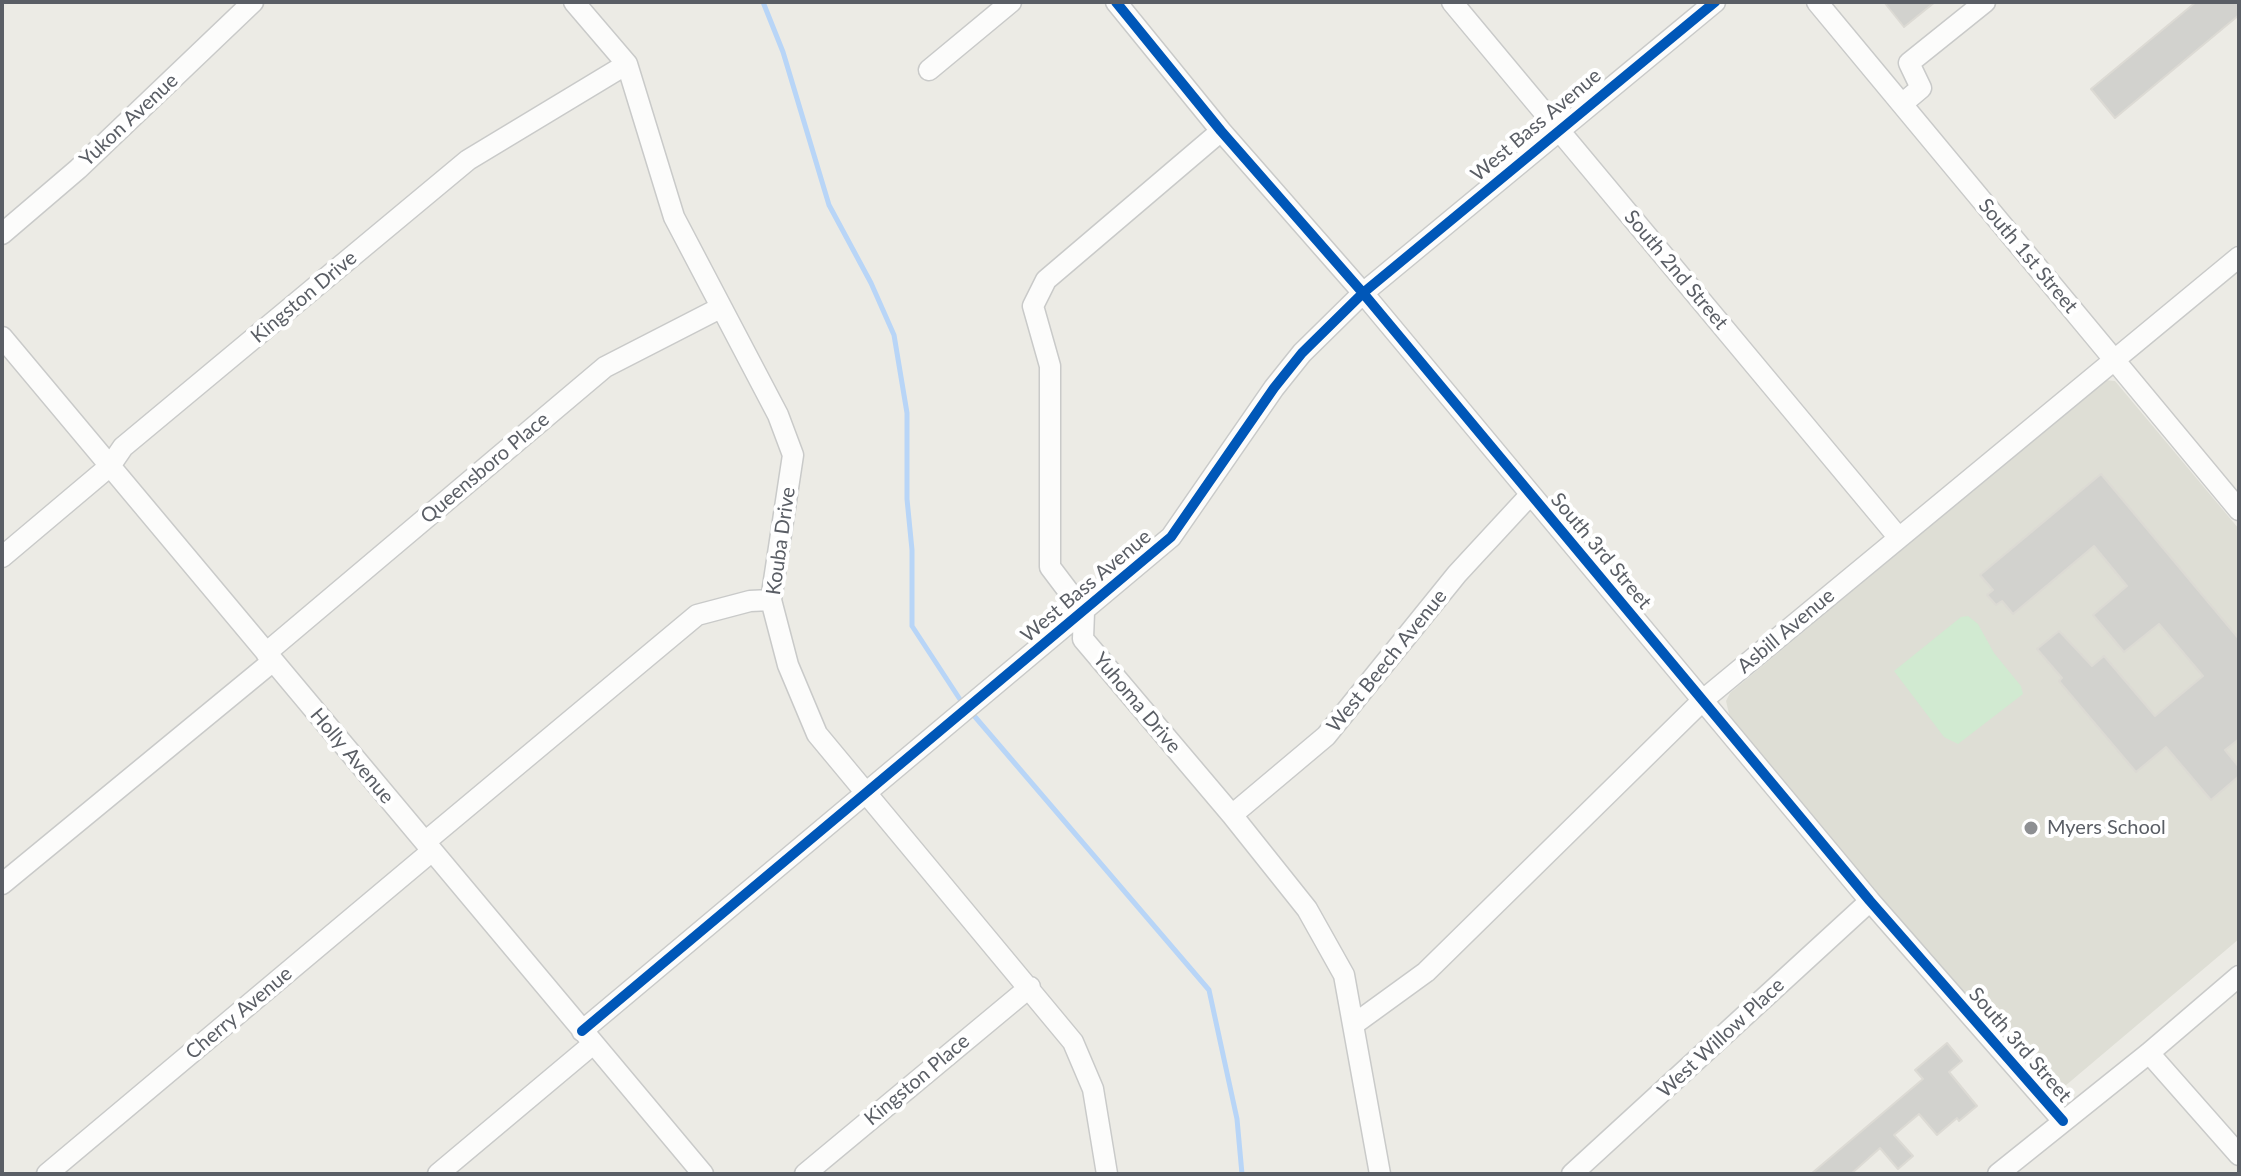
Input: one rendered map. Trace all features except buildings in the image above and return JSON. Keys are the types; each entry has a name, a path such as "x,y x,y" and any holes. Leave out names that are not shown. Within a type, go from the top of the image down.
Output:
{"street":[{"name":"Yukon Avenue","path":"2,234 78,169 253,2"},
{"name":"Kouba Drive","path":"574,2 627,64 674,217 778,415 793,455 771,600 788,665 817,734 1073,1042 1093,1089 1107,1174"},
{"path":"929,70 1011,2"},
{"name":"South 3rd Street","path":"1116,2 1221,131 1363,293 1870,901 2063,1121"},
{"name":"South 2nd Street","path":"1452,2 1899,538"},
{"name":"West Bass Avenue","path":"438,1174 866,792 1171,537 1274,388 1302,353 1363,293 1715,2"},
{"name":"South 1st Street","path":"1817,2 2239,510"},
{"path":"1902,104 1921,88 1909,63 1985,2"},
{"name":"Kingston Drive","path":"2,557 110,466 123,447 468,160 627,64"},
{"name":"Yuhoma Drive","path":"1221,131 1046,280 1033,306 1050,366 1050,567 1084,612 1083,639 1307,909 1344,975 1380,1174"},
{"name":"Asbill Avenue","path":"1353,1025 1426,972 1703,700 2239,257"},
{"name":"Queensboro Place","path":"2,884 605,367 720,308"},
{"name":"Holly Avenue","path":"2,337 703,1174"},
{"name":"West Beech Avenue","path":"1232,815 1326,736 1457,574 1530,495"},
{"name":"Cherry Avenue","path":"47,1174 697,615 750,601 771,600"},
{"name":"West Willow Place","path":"1572,1174 1870,901"},
{"path":"1998,1174 2239,976"},
{"name":"Kingston Place","path":"805,1174 1030,987"},
{"path":"2149,1053 2239,1155"}],"shaded area":[{"name":"Myers School","path":"2105,380 2115,381 2239,529 2239,939 2065,1086 2055,1088 2046,1087 2033,1078 1730,718 1726,701 1730,693"}],"green space":[{"path":"1968,616 1978,624 1994,653 2021,686 2023,694 1958,744 1944,737 1894,671 1961,617"}],"waterway":[{"path":"763,2 783,52 829,205 871,283 894,335 907,413 912,626 963,704"},
{"path":"970,711 1209,990 1237,1119 1242,1174"}],"cycle path":[{"path":"1116,2 1221,131 1363,293 1870,901 2063,1121"},
{"path":"582,1031 1171,537 1274,388 1302,353 1363,293 1715,2"}],"place":[{"name":"Myers School","path":"2031,828"}]}
